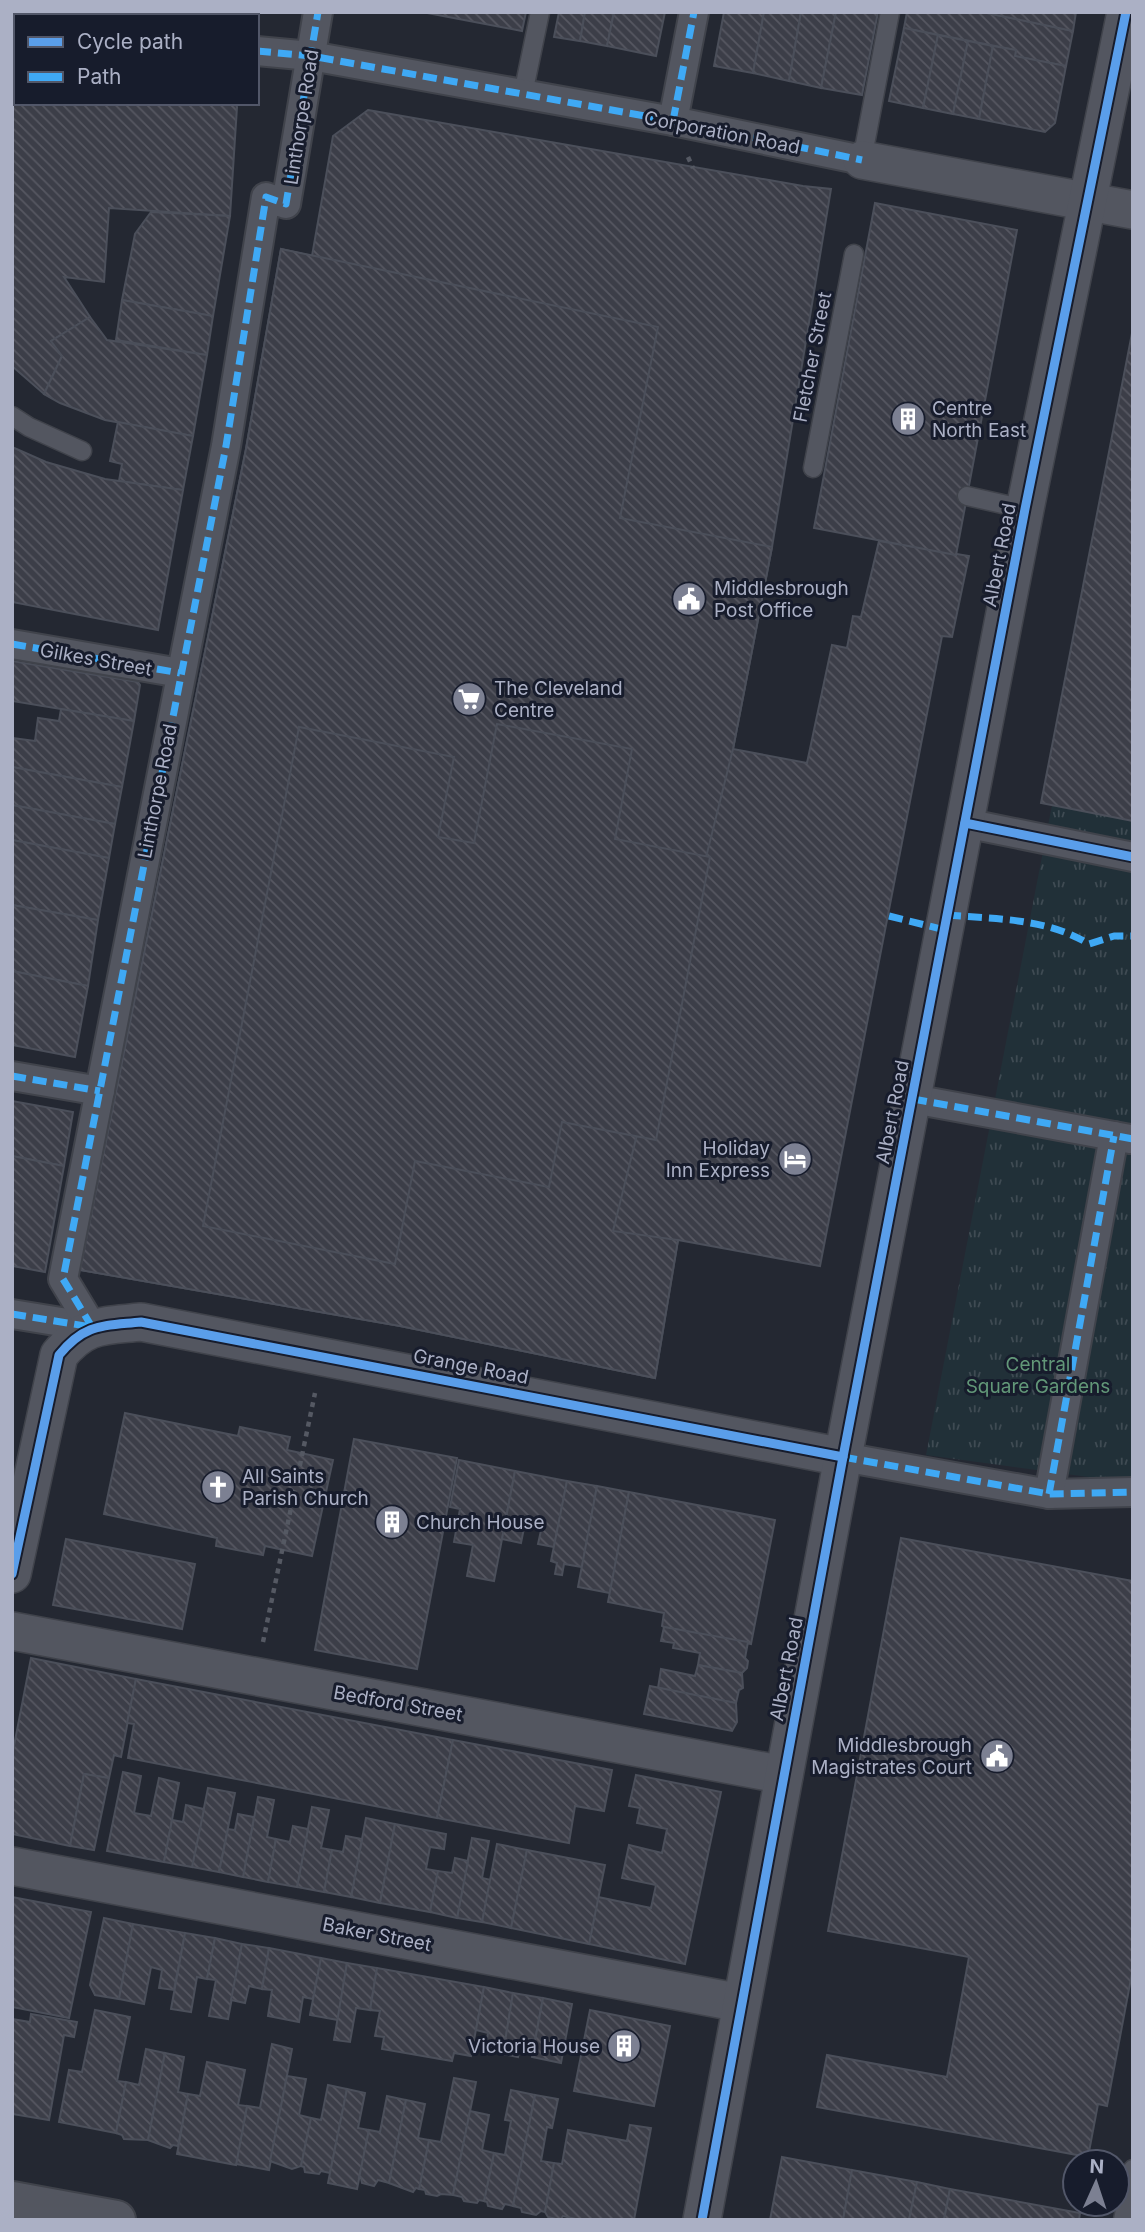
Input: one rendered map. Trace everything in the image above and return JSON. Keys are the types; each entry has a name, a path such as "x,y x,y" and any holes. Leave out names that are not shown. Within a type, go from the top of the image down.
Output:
{"street":[{"name":"Linthorpe Road","path":"92,1327 63,1279 226,446 266,197 286,204 318,12"},
{"path":"673,121 694,12"},
{"name":"Albert Road","path":"702,2220 843,1457 1026,509 1126,12"},
{"name":"Corporation Road","path":"259,51 311,56 673,121 862,160 1133,210"},
{"name":"Gilkes Street","path":"12,644 180,673"},
{"path":"965,823 1133,857"},
{"path":"12,1076 100,1091"},
{"path":"913,1099 1123,1138 1049,1494"},
{"name":"Grange Road","path":"12,1314 92,1327 141,1322 843,1457"},
{"path":"12,1574 60,1355 71,1340 92,1327"},
{"path":"843,1457 1049,1494 1133,1492"},
{"name":"Bedford Street","path":"12,1631 783,1774"},
{"name":"Baker Street","path":"12,1866 741,2003"},
{"path":"12,2201 116,2220"}],"lane":[{"path":"523,94 540,12"},
{"path":"862,160 890,12"},
{"name":"Fletcher Street","path":"813,468 853,254"},
{"path":"12,416 29,427 82,451"},
{"path":"967,496 1026,509"},
{"path":"1123,2220 1133,2169"}],"path":[{"path":"255,1677 322,1357"}],"green space":[{"name":"Central Square Gardens","path":"1052,805 1133,821 1133,1483 926,1455"}],"building":[{"path":"422,12 526,12 522,31"},
{"path":"559,12 585,12 580,41 554,37"},
{"path":"585,12 614,12 607,46 580,41"},
{"path":"614,12 665,12 656,56 607,46"},
{"path":"724,12 764,12 753,73 714,66"},
{"path":"764,12 801,12 789,81 753,73"},
{"path":"801,12 836,12 821,88 789,81"},
{"path":"836,12 878,12 862,95 821,88"},
{"path":"907,12 982,12 1073,31 1066,66 1015,56 1016,50 904,28"},
{"path":"982,12 1076,12 1073,31"},
{"path":"904,28 938,35 923,108 889,101"},
{"path":"938,35 968,41 953,114 923,108"},
{"path":"968,41 993,46 979,119 953,114"},
{"path":"993,46 1016,50 1015,56 1066,66 1055,123 1045,132 979,119"},
{"path":"12,69 14,105 236,105 230,216 109,208 104,282 64,277 90,317 51,341 62,356 44,394 12,366"},
{"name":"The Cleveland Centre","path":"368,110 831,189 772,547 733,749 807,763 832,645 847,648 853,616 861,617 879,541 969,556 952,637 942,636 820,1266 678,1240 655,1378 400,1326 80,1270 246,449 281,249 312,256 333,136"},
{"name":"Centre North East","path":"875,203 1017,230 956,555 814,528"},
{"path":"151,212 230,216 213,316 122,300 135,234"},
{"name":"The Cleveland Centre","path":"281,249 658,327 620,518 772,547 733,749 613,1231 678,1240 655,1378 400,1326 80,1270 246,449"},
{"path":"122,300 213,316 207,355 116,340"},
{"path":"90,317 107,340 207,355 193,436 105,420 44,394 62,356 51,341"},
{"path":"1133,328 1133,821 1041,803"},
{"path":"118,422 193,436 183,490 119,481 122,464 110,461"},
{"path":"12,447 46,462 105,479 183,490 158,630 12,602"},
{"path":"12,661 138,682 140,685 134,721 12,701"},
{"path":"61,709 134,721 122,787 12,767 12,738 35,741 38,718 59,721"},
{"path":"497,724 632,749 615,839 710,857 656,1140 562,1122 549,1187 415,1161 395,1264 203,1226 299,727 454,757 438,837 474,843"},
{"path":"12,767 122,787 115,824 12,805"},
{"path":"12,805 115,824 109,858 12,840"},
{"path":"12,840 109,858 98,920 12,905"},
{"path":"12,905 98,920 88,986 12,971"},
{"path":"12,971 88,986 75,1057 12,1045"},
{"path":"12,1101 73,1112 64,1166 12,1156"},
{"path":"12,1156 64,1166 45,1272 12,1266"},
{"name":"All Saints Parish Church","path":"125,1413 238,1436 240,1427 290,1437 287,1450 333,1460 312,1556 265,1546 263,1555 216,1546 217,1538 104,1514"},
{"name":"Church House","path":"354,1439 457,1458 417,1669 315,1650"},
{"path":"459,1460 515,1471 494,1581 467,1576 473,1545 454,1542 460,1509 450,1507"},
{"path":"515,1471 567,1481 554,1547 538,1544 542,1526 525,1523 521,1543 502,1539"},
{"path":"567,1481 597,1486 582,1567 564,1564 562,1575 555,1574 557,1563 551,1561"},
{"path":"597,1486 629,1492 610,1593 578,1587"},
{"path":"629,1492 775,1520 751,1644 664,1627 664,1613 608,1602"},
{"name":"Middlesbrough Magistrates Court","path":"901,1538 1133,1581 1133,1968 1107,2106 1098,2104 1090,2148 1061,2148 1061,2152 817,2107 827,2055 947,2077 969,1957 828,1931"},
{"path":"66,1539 195,1564 182,1629 53,1605"},
{"path":"664,1627 748,1642 745,1658 748,1661 747,1668 742,1673 698,1665 700,1653 673,1648 674,1643 661,1641"},
{"path":"31,1658 136,1679 121,1757 114,1755 109,1778 84,1774 70,1846 12,1834 12,1756"},
{"path":"698,1665 742,1673 743,1688 739,1690 736,1703 658,1688 661,1669 695,1676"},
{"path":"136,1679 453,1740 437,1818 128,1758 134,1724 127,1723"},
{"path":"650,1686 736,1703 737,1722 732,1731 644,1714"},
{"path":"453,1740 612,1770 604,1811 575,1806 569,1843 437,1818"},
{"path":"123,1772 141,1776 134,1813 151,1816 159,1778 179,1783 164,1862 107,1851"},
{"path":"84,1774 109,1778 94,1850 70,1846"},
{"path":"636,1775 721,1792 685,1964 589,1944 598,1897 651,1908 656,1885 622,1878 629,1845 662,1853 667,1829 637,1823 640,1808 629,1806"},
{"path":"208,1788 235,1793 219,1872 192,1867"},
{"path":"258,1797 274,1800 267,1837 276,1839 268,1882 243,1877"},
{"path":"186,1805 204,1809 192,1867 164,1862 172,1820 183,1822"},
{"path":"312,1807 329,1810 321,1848 332,1850 324,1892 297,1887"},
{"path":"238,1814 254,1817 243,1877 219,1872 228,1829 235,1830"},
{"path":"366,1818 395,1824 380,1903 351,1897"},
{"path":"395,1824 446,1834 444,1849 430,1847 426,1869 438,1871 430,1912 380,1903"},
{"path":"293,1826 308,1829 297,1887 268,1882 276,1839 290,1842"},
{"path":"346,1836 362,1839 351,1897 324,1892 332,1850 343,1852"},
{"path":"472,1838 489,1841 482,1878 491,1880 482,1922 457,1918"},
{"path":"497,1844 527,1850 511,1928 482,1922"},
{"path":"527,1850 605,1865 589,1944 511,1928"},
{"path":"455,1858 468,1861 457,1918 430,1912 438,1871 452,1873"},
{"path":"12,1897 91,1912 69,2018 12,2007"},
{"path":"104,1918 133,1924 119,1999 95,1995 90,1985"},
{"path":"133,1924 185,1933 174,1990 159,1988 162,1970 151,1967 144,2004 119,1999"},
{"path":"185,1933 215,1938 207,1979 197,1977 191,2012 171,2009"},
{"path":"215,1938 242,1944 228,2019 209,2016 216,1980 207,1979"},
{"path":"242,1944 269,1948 262,1989 249,1986 245,2003 231,2000"},
{"path":"269,1948 321,1958 313,1999 303,1997 299,2022 268,2016 272,1990 262,1989"},
{"path":"321,1958 347,1963 338,2020 310,2015"},
{"path":"347,1963 377,1968 370,2010 356,2008 350,2042 334,2040"},
{"path":"377,1968 484,1987 471,2056 454,2053 452,2061 382,2049 384,2037 375,2036 380,2011 370,2010"},
{"path":"484,1987 513,1993 503,2054 485,2051 488,2033 476,2030"},
{"path":"513,1993 543,1998 535,2040 522,2038 518,2057 503,2054"},
{"path":"543,1998 572,2004 561,2063 532,2057"},
{"path":"95,2010 130,2017 117,2081 126,2082 116,2133 59,2122 69,2070 82,2072"},
{"name":"Victoria House","path":"590,2010 670,2026 654,2106 574,2091"},
{"path":"31,2014 77,2022 74,2037 64,2035 49,2120 12,2114 12,2019 30,2022"},
{"path":"272,2044 292,2049 269,2170 236,2164 247,2106 260,2108"},
{"path":"146,2049 165,2053 148,2140 124,2139 116,2133 126,2082 139,2085"},
{"path":"165,2053 184,2057 178,2092 188,2094 178,2146 173,2145 170,2148 148,2140"},
{"path":"207,2062 245,2070 238,2105 247,2106 236,2165 177,2154 188,2094 200,2096"},
{"path":"287,2076 306,2079 299,2115 311,2118 301,2166 292,2169 270,2161"},
{"path":"454,2078 476,2082 453,2195 426,2194 425,2190 419,2189 429,2140 441,2142"},
{"path":"328,2085 347,2089 330,2173 305,2172 301,2166 311,2118 321,2120"},
{"path":"347,2089 365,2093 358,2128 369,2130 357,2189 328,2183"},
{"path":"511,2090 535,2095 513,2206 505,2204 502,2209 488,2206 484,2201 494,2153 505,2155 511,2121 505,2120"},
{"path":"535,2095 558,2099 552,2128 547,2127 541,2161 554,2163 545,2212 541,2211 536,2215 522,2212 521,2208 513,2206"},
{"path":"387,2096 406,2100 389,2183 378,2180 374,2186 362,2183 359,2178 369,2130 380,2132"},
{"path":"406,2100 425,2104 418,2138 429,2140 419,2189 416,2188 413,2192 389,2183"},
{"path":"470,2111 489,2115 482,2150 494,2153 484,2201 479,2200 477,2203 464,2201 462,2197 453,2195"},
{"path":"630,2125 651,2128 634,2220 580,2220 563,2216 560,2220 548,2217 545,2212 554,2163 562,2164 568,2130 627,2141"},
{"path":"782,2157 852,2170 843,2220 770,2220"},
{"path":"852,2170 917,2182 909,2220 843,2220"},
{"path":"917,2182 950,2189 944,2220 909,2220"},
{"path":"950,2189 1061,2209 1061,2218 1079,2218 1079,2220 944,2220"}],"marked path":[{"path":"92,1327 63,1279 226,446 266,197 286,204 318,12"},
{"path":"673,121 694,12"},
{"path":"259,51 311,56 673,121 862,160"},
{"path":"12,644 180,673"},
{"path":"947,915 1038,924 1073,935 1089,944 1114,936 1133,936"},
{"path":"889,916 945,930"},
{"path":"12,1076 100,1091"},
{"path":"913,1099 1133,1139"},
{"path":"1049,1494 1114,1136"},
{"path":"12,1314 92,1327"},
{"path":"843,1457 1049,1494 1133,1492"}],"cycle path":[{"path":"702,2220 843,1457 1025,509 1126,12"},
{"path":"965,823 1133,857"},
{"path":"12,1574 59,1355 77,1337 105,1326 141,1322 843,1457"}],"place":[{"name":"Centre North East","path":"908,419"},
{"name":"Middlesbrough Post Office","path":"689,599"},
{"name":"The Cleveland Centre","path":"469,699"},
{"name":"Holiday Inn Express","path":"795,1159"},
{"name":"All Saints Parish Church","path":"218,1487"},
{"name":"Church House","path":"392,1522"},
{"name":"Middlesbrough Magistrates Court","path":"997,1756"},
{"name":"Victoria House","path":"624,2046"}]}
